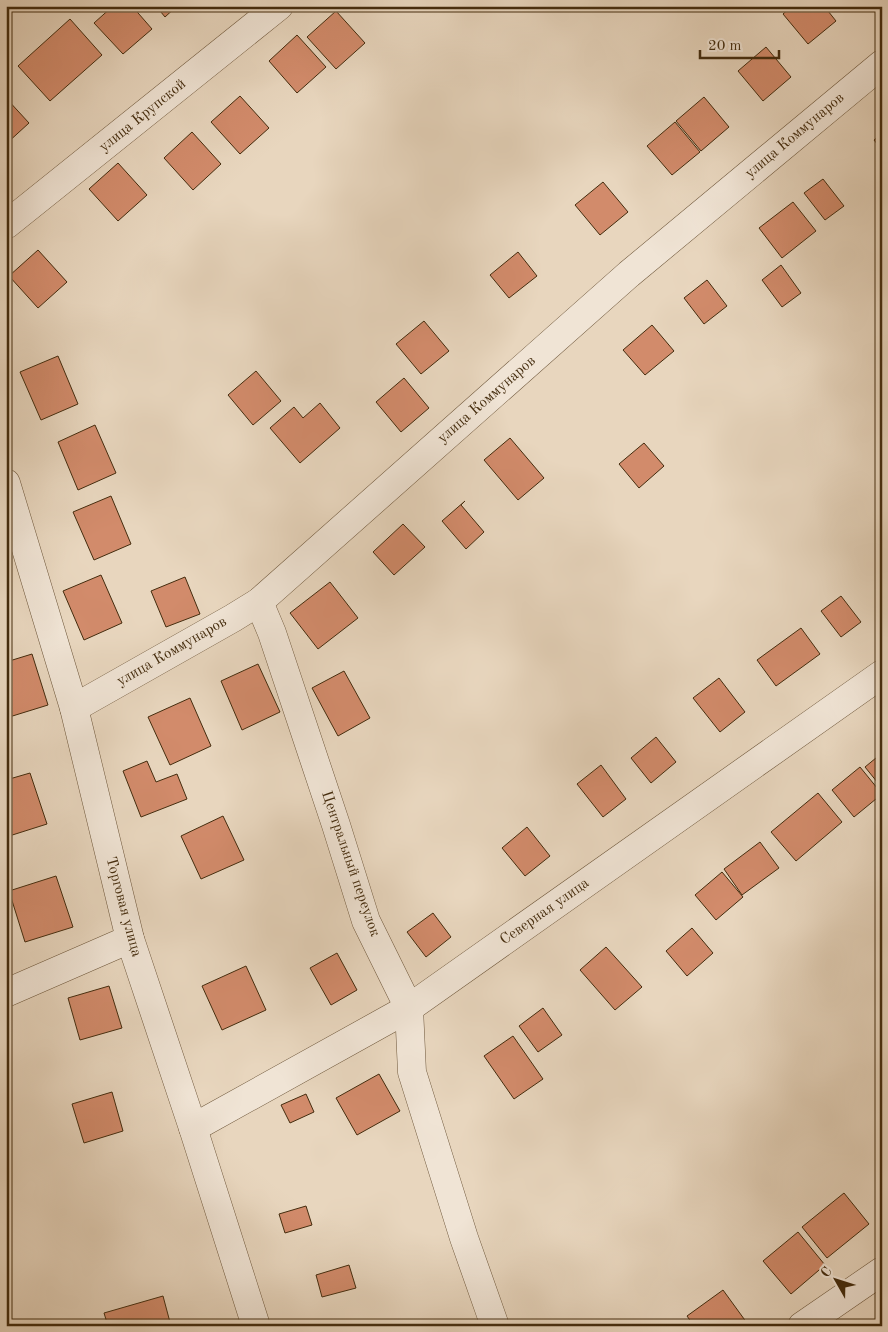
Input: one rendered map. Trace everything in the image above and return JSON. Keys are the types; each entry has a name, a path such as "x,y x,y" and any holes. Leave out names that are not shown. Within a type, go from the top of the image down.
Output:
{"street":[{"name":"улица Крупской","path":"6,225 279,6"},
{"name":"улица Коммунаров","path":"74,708 259,602 629,274 882,64"},
{"name":"Торговая улица","path":"6,483 74,708 130,939 256,1326"},
{"name":"Центральный переулок","path":"259,602 272,633 366,922 409,1008 412,1072 464,1238 496,1326"},
{"name":"Северная улица","path":"193,1128 409,1008 882,674"},
{"path":"6,993 130,939"},
{"path":"802,1326 882,1271"}],"building":[{"path":"113,6 132,6 152,29 123,54 94,23"},
{"path":"156,6 177,6 165,17"},
{"path":"792,6 824,6 836,21 808,44 783,14"},
{"path":"336,11 365,43 336,69 307,37"},
{"path":"70,19 102,55 50,101 18,66"},
{"path":"297,35 326,67 297,93 269,61"},
{"path":"766,47 791,77 763,101 738,71"},
{"path":"240,96 269,128 240,154 211,122"},
{"path":"704,97 729,127 701,151 676,121"},
{"path":"6,98 29,123 6,144"},
{"path":"675,122 700,152 672,175 647,146"},
{"path":"192,132 221,164 193,190 164,158"},
{"path":"882,134 882,150 874,140"},
{"path":"118,163 147,195 118,221 89,189"},
{"path":"823,179 844,206 825,220 804,193"},
{"path":"603,182 628,212 600,235 575,205"},
{"path":"793,202 816,231 782,258 759,228"},
{"path":"38,250 67,282 38,308 9,276"},
{"path":"518,252 537,276 509,298 490,275"},
{"path":"781,265 801,293 782,307 762,280"},
{"path":"707,280 727,306 704,324 684,298"},
{"path":"424,321 449,351 421,374 396,344"},
{"path":"652,325 674,351 645,375 623,350"},
{"path":"58,356 78,404 41,420 20,372"},
{"path":"256,371 281,401 253,425 228,395"},
{"path":"404,378 429,408 401,432 376,402"},
{"path":"320,403 340,428 300,463 270,428 294,407 303,418"},
{"path":"95,425 116,473 78,490 58,442"},
{"path":"510,438 544,478 518,500 484,460"},
{"path":"644,443 664,466 639,488 619,464"},
{"path":"111,496 131,544 94,560 73,512"},
{"path":"465,501 461,505 484,532 466,549 442,521"},
{"path":"403,524 425,547 394,575 373,552"},
{"path":"101,575 122,623 84,640 63,591"},
{"path":"185,577 200,614 166,627 151,591"},
{"path":"330,582 358,618 318,649 290,613"},
{"path":"841,596 861,622 841,637 821,611"},
{"path":"801,628 820,654 776,686 757,660"},
{"path":"32,654 48,705 6,718 6,662"},
{"path":"258,664 280,712 242,730 221,681"},
{"path":"344,671 370,718 338,736 312,688"},
{"path":"719,678 745,712 720,732 693,698"},
{"path":"190,698 211,746 170,765 148,717"},
{"path":"656,737 676,762 651,783 631,758"},
{"path":"882,753 882,788 865,767"},
{"path":"147,761 156,782 177,774 187,799 141,817 123,771"},
{"path":"601,765 626,799 603,817 577,784"},
{"path":"860,767 882,794 854,817 832,790"},
{"path":"30,773 47,824 6,837 6,780"},
{"path":"818,793 842,822 796,861 771,832"},
{"path":"223,816 244,860 201,879 181,836"},
{"path":"527,827 550,856 525,876 502,848"},
{"path":"760,842 779,868 742,895 724,869"},
{"path":"722,872 743,897 716,920 695,895"},
{"path":"56,876 73,927 25,942 9,891"},
{"path":"433,913 451,937 426,957 407,932"},
{"path":"692,928 713,953 687,976 666,951"},
{"path":"606,947 642,987 615,1010 580,970"},
{"path":"337,953 357,990 331,1005 310,968"},
{"path":"246,966 266,1010 222,1030 202,986"},
{"path":"109,986 122,1028 80,1040 68,998"},
{"path":"543,1008 562,1035 538,1052 519,1026"},
{"path":"513,1036 543,1079 514,1099 484,1056"},
{"path":"379,1074 400,1111 357,1135 336,1098"},
{"path":"112,1092 123,1131 84,1143 72,1104"},
{"path":"306,1094 314,1112 290,1123 281,1105"},
{"path":"844,1193 869,1224 827,1258 802,1227"},
{"path":"306,1206 312,1225 285,1233 279,1214"},
{"path":"798,1232 825,1265 791,1294 763,1261"},
{"path":"349,1265 356,1288 322,1297 316,1275"},
{"path":"723,1290 747,1323 743,1326 694,1326 687,1316"},
{"path":"163,1296 171,1326 108,1326 104,1313"}]}
